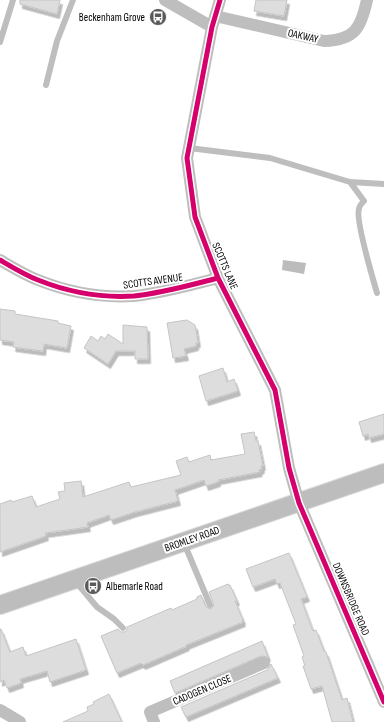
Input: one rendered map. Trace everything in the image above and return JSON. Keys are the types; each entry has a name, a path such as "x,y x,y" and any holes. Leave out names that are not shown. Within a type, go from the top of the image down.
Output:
{"main road":[{"name":"BROMLEY ROAD","path":"0,605 384,473"}],"street":[{"path":"165,0 214,22"},
{"name":"SCOTTS LANE","path":"220,0 214,22 187,158 196,217 218,278 275,390 290,468 299,503"},
{"name":"OAKWAY","path":"214,22 324,41 337,41 348,36 359,28 364,17 367,0"},
{"name":"SCOTTS AVENUE","path":"0,260 38,280 70,290 107,296 134,296 170,290 218,278"},
{"name":"DOWNSBRIDGE ROAD","path":"299,503 384,702"},
{"name":"CADOGEN CLOSE","path":"154,722 150,712 264,663"},
{"path":"0,710 20,722"}],"lane":[{"path":"0,42 13,0"},
{"path":"46,85 57,41 73,0"},
{"path":"189,148 270,158 350,182 384,184"},
{"path":"350,182 364,201 359,208 358,213 377,293"},
{"path":"183,542 210,604"},
{"path":"74,579 97,607 114,619 123,628"}],"shaded area":[{"path":"283,260 306,263 304,274 282,270"}],"building":[{"path":"20,0 60,0 57,14 20,4"},
{"path":"256,0 287,0 284,16 254,11"},
{"path":"0,309 15,311 15,314 58,321 58,323 71,326 67,348 44,344 43,351 13,347 14,342 0,340"},
{"path":"187,320 195,325 198,343 196,343 196,346 184,349 186,356 173,358 167,323"},
{"path":"123,325 147,327 148,359 135,359 135,351 116,351 108,364 84,348 91,336 98,341 101,336 105,339 108,334 123,344"},
{"path":"223,368 227,382 234,379 238,391 206,401 199,376"},
{"path":"384,414 384,434 369,438 368,434 363,436 359,422"},
{"path":"254,432 256,441 258,441 263,466 261,466 262,469 259,470 260,472 218,480 218,482 206,486 204,480 175,490 178,501 111,520 109,515 87,523 88,527 45,533 46,536 0,552 0,504 11,500 12,502 32,496 36,507 60,499 58,492 65,491 64,483 81,481 83,497 129,482 131,487 181,475 176,461 187,457 189,462 210,455 211,460 245,454 241,434"},
{"path":"289,553 307,597 301,599 313,631 316,630 324,651 326,652 342,700 347,698 353,722 332,722 322,686 311,689 303,666 305,666 302,657 304,656 293,625 296,624 280,583 277,584 275,579 253,587 246,569"},
{"path":"228,584 230,585 237,601 235,601 243,622 186,645 187,646 143,665 141,663 117,673 101,636 118,629 121,632 125,632 127,627 171,608 172,610 197,599 197,597 201,595 206,607 211,609 214,605 209,592"},
{"path":"0,629 10,652 23,647 26,656 76,639 86,670 50,682 47,671 20,679 21,683 7,688 4,680 0,682"},
{"path":"262,641 268,657 261,656 175,693 170,681"},
{"path":"271,664 278,678 186,717 181,707 267,670"},
{"path":"109,694 122,722 63,722 88,711 87,707 94,704 93,702"}],"cycle path":[{"path":"220,0 212,27 187,158 195,217 218,278 275,390 289,468 299,503 384,702"},
{"path":"0,260 28,276 49,284 73,291 97,295 134,296 155,293 218,278"}],"place":[{"name":"Beckenham Grove","path":"158,17"},
{"name":"Albemarle Road","path":"93,586"}]}
